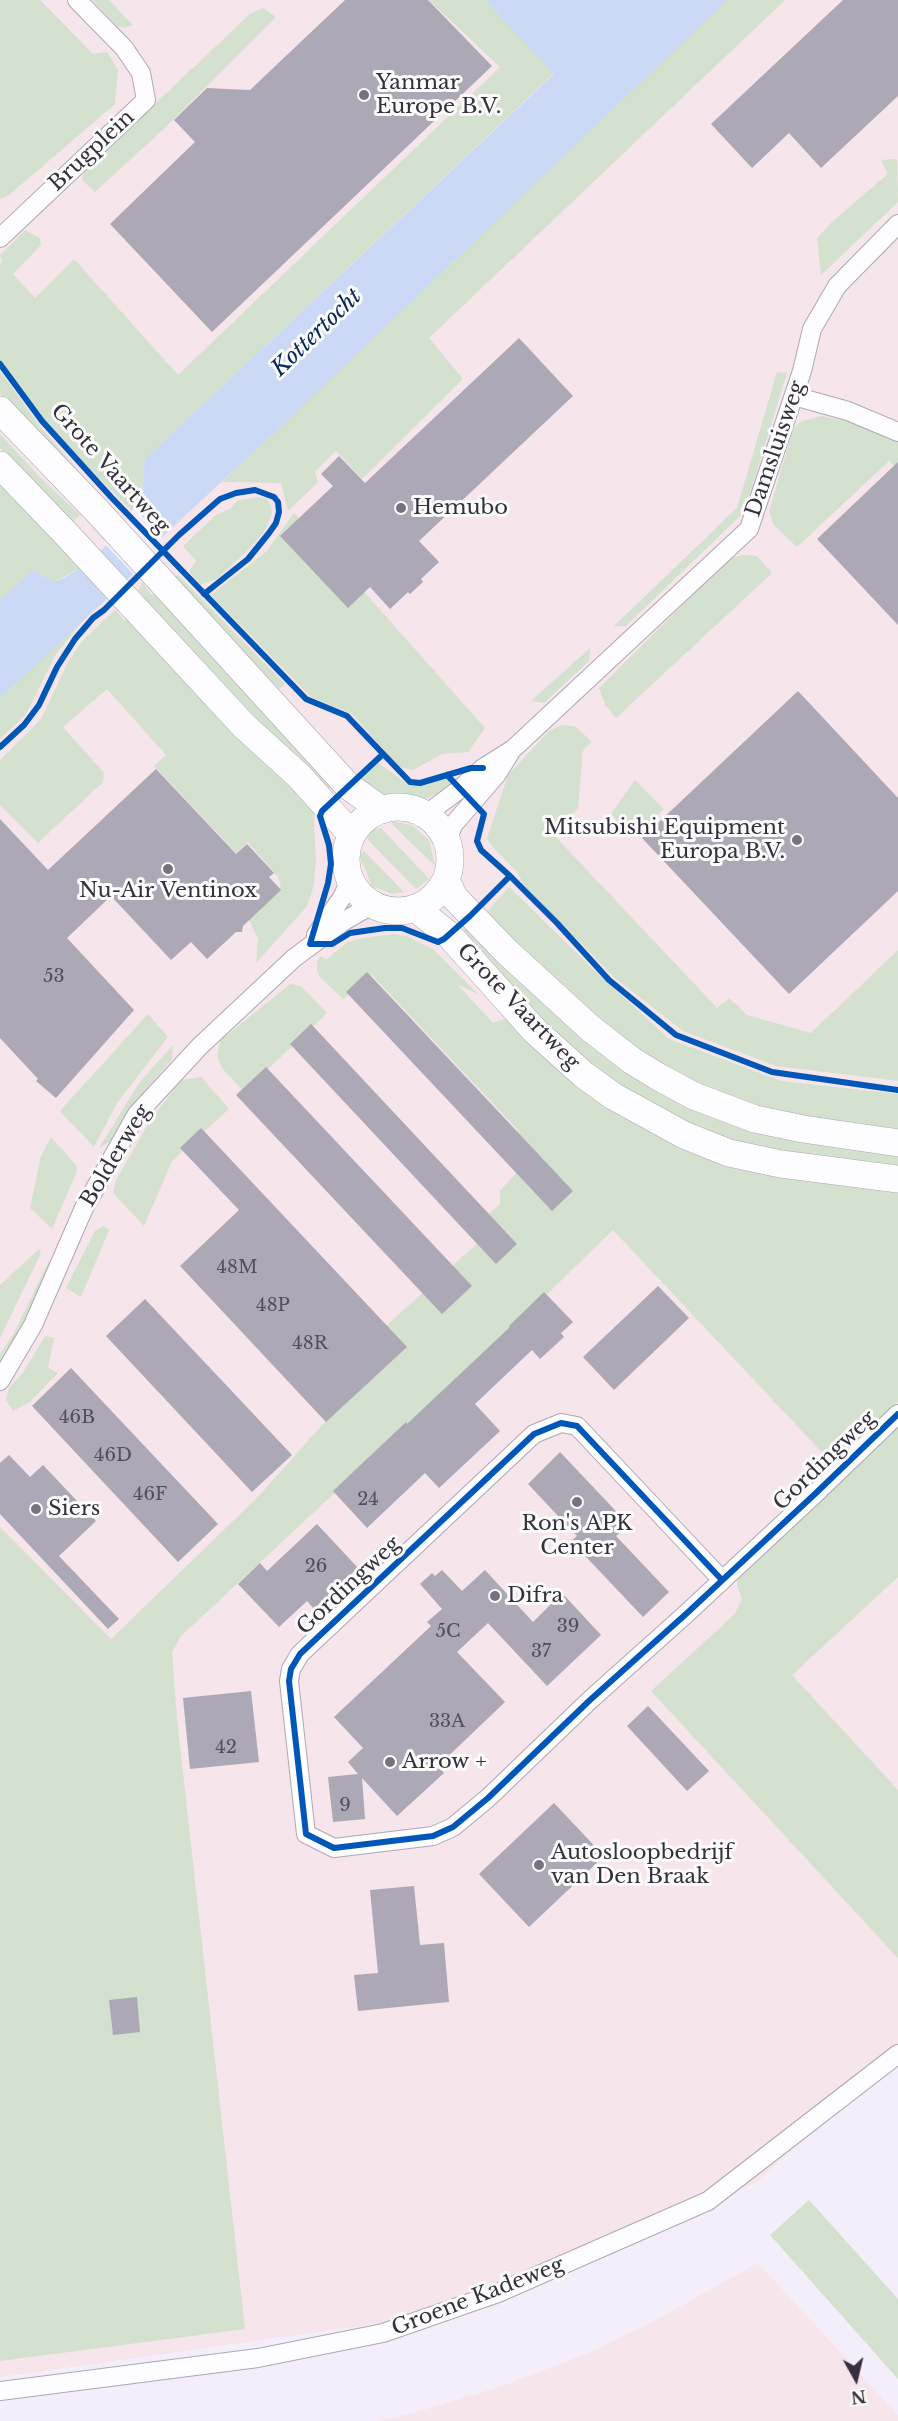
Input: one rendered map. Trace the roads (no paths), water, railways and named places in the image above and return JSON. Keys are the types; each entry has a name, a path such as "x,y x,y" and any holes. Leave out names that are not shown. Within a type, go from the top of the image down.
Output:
{"main road":[{"name":"Grote Vaartweg","path":"0,410 252,678 348,786 382,810"},
{"path":"0,465 244,726 321,798 352,835"},
{"path":"397,807 411,809 425,815 434,822 447,841 450,860 446,880 433,897 416,908 394,911 372,904 356,889 350,879 347,857 352,835 360,824 382,810 397,807"},
{"name":"Grote Vaartweg","path":"446,880 454,897 506,951 591,1028 631,1060 657,1076 694,1096 755,1119 803,1129 898,1143"},
{"name":"Grote Vaartweg","path":"416,908 432,919 454,940 535,1031 584,1075 613,1096 684,1134 729,1153 781,1164 898,1179"}],"street":[{"name":"Brugplein","path":"0,238 146,100 141,73 124,48 77,0"},
{"name":"Damsluisweg","path":"425,815 460,789 483,768 513,749 749,529 794,396 812,329 837,286 898,224"},
{"path":"794,396 848,411 898,432"},
{"name":"Damsluisweg","path":"447,841 453,825 497,774 513,749"},
{"name":"Bolderweg","path":"310,944 343,896 350,879"},
{"name":"Bolderweg","path":"0,1381 33,1325 84,1208 138,1114 200,1046 310,944 372,904"},
{"name":"Gordingweg","path":"722,1581 578,1426 561,1422 534,1434 300,1654 291,1669 289,1681 306,1834 334,1848 433,1836 453,1827 722,1581 898,1414"},
{"name":"Groene Kadeweg","path":"0,2391 258,2358 383,2333 498,2293 708,2201 898,2054"}],"water":[{"name":"Kottertocht","path":"485,0 727,0 271,436 161,538 155,554 0,698 0,600 33,570 54,582 64,578 81,568 128,526 133,512 141,504 145,459 554,74"}],"place":[{"name":"Yanmar Europe B.V.","path":"364,95"},
{"name":"Hemubo","path":"401,508"},
{"name":"Mitsubishi Equipment Europa B.V.","path":"797,840"},
{"name":"Nu-Air Ventinox","path":"168,869"},
{"name":"Ron's APK Center","path":"577,1502"},
{"name":"Siers","path":"36,1509"},
{"name":"Difra","path":"495,1596"},
{"name":"Arrow +","path":"390,1762"},
{"name":"Autosloopbedrijf van Den Braak","path":"539,1865"}]}
